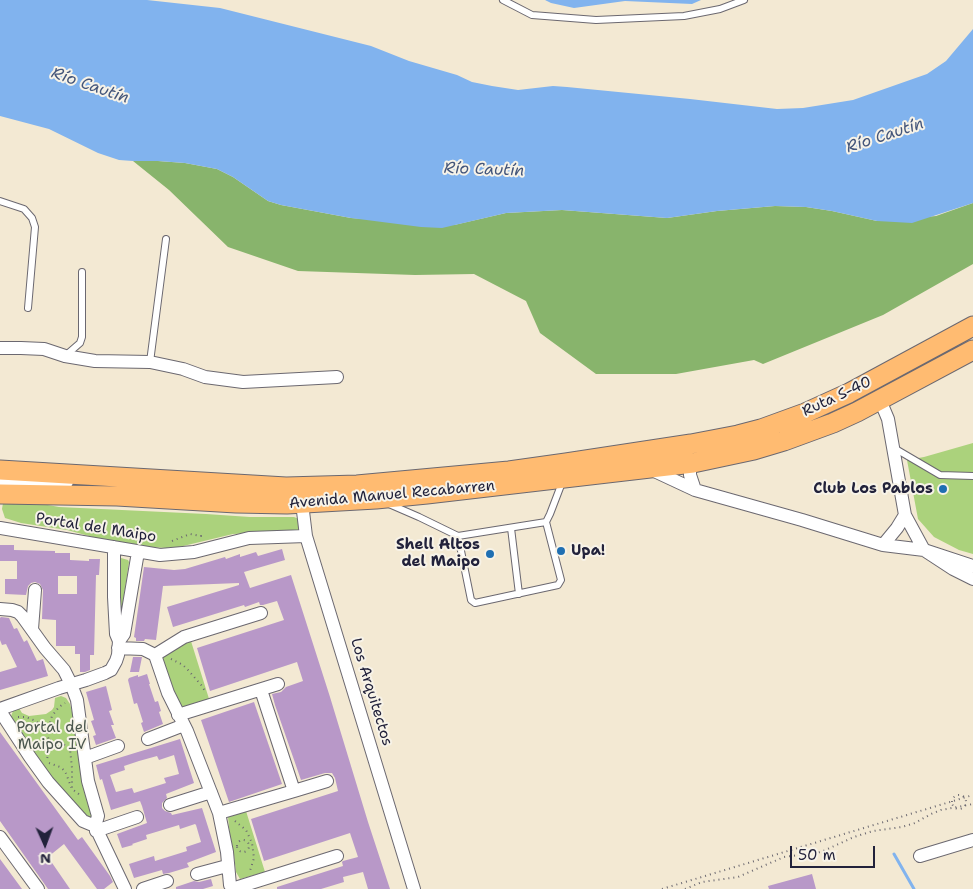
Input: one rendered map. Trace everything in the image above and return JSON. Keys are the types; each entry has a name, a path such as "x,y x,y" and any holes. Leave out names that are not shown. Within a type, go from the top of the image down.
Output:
{"main road":[{"name":"Ruta S-40","path":"692,453 827,403 973,326"},
{"name":"Ruta S-40","path":"692,453 747,452 784,442 833,423 973,350"},
{"path":"870,382 880,400"},
{"name":"Avenida Manuel Recabarren","path":"0,494 117,496 236,503 302,503 376,499 648,468 692,453"},
{"name":"Avenida Manuel Recabarren","path":"0,470 286,487 357,485 692,453"}],"street":[{"path":"0,348 44,349 65,356 96,360 150,362 205,376 243,382 337,377"},
{"path":"880,400 888,419 905,515 924,550 953,569 973,579"},
{"path":"692,453 690,475 695,490"},
{"path":"648,468 695,490 883,545 924,550 973,566"},
{"path":"0,483 92,482 135,478"},
{"name":"Los Arquitectos","path":"302,503 306,536 414,889"},
{"path":"883,545 898,528 905,515"},
{"name":"Portal del Maipo","path":"0,528 160,555 194,552 250,538 306,536"},
{"path":"114,547 114,597 116,634 119,644"},
{"path":"125,889 95,828 83,821 48,782 43,765 2,713 73,690 111,670 116,661 119,644 124,634 138,552"},
{"path":"32,630 35,590"},
{"path":"0,609 12,610 22,616 64,670 73,690 86,758 88,781 98,816 95,828"},
{"path":"157,654 184,637 261,613"},
{"path":"119,644 157,654"},
{"path":"157,654 168,693 211,792 222,812 230,886 235,888 247,885 337,856"},
{"path":"148,739 181,720 278,684"},
{"path":"261,690 294,790"},
{"path":"86,758 118,746"},
{"path":"222,812 326,780"},
{"path":"170,804 211,792"},
{"path":"95,828 137,817"},
{"path":"0,837 38,889"},
{"path":"920,856 973,840"},
{"path":"197,874 228,866"},
{"path":"143,889 167,881"}],"lane":[{"path":"504,0 532,15 596,20 684,16 720,9 744,0"},
{"path":"0,201 24,209 32,218 35,227 28,308"},
{"path":"150,362 166,240"},
{"path":"65,356 80,343 82,337 82,272"},
{"path":"893,447 940,475 973,476"},
{"path":"458,536 471,600 475,603 558,585 560,580 546,522 563,478"},
{"path":"376,499 458,536 546,522"},
{"path":"510,528 519,594"}],"path":[{"path":"157,654 183,665 207,694"},
{"path":"47,732 49,721 73,690"},
{"path":"2,713 31,719 40,724 47,732 50,740 50,752 43,765 60,767 65,770 75,792 83,796 92,795"},
{"path":"50,740 57,741 70,749 72,789"},
{"path":"662,889 973,795"},
{"path":"964,798 966,800 964,806"},
{"path":"952,801 954,807"},
{"path":"685,889 702,882 738,877 784,857 821,852 854,837 873,831 902,827 936,811 954,807 960,808 973,804"},
{"path":"222,812 238,822 246,830 251,844 254,858 246,878 247,885"},
{"path":"242,840 251,844 244,852 240,852 237,847 242,840"}],"green space":[{"path":"133,161 185,163 217,169 233,177 268,201 281,205 351,218 454,225 506,213 562,210 667,218 775,206 806,207 877,221 936,216 973,203 973,264 883,315 763,364 754,360 676,374 596,374 540,333 526,301 474,274 415,275 298,271 228,247 169,190"},
{"name":"Club Los Pablos","path":"973,443 973,554 959,550 934,537 918,519 907,460"},
{"path":"32,499 59,507 250,517 294,517 299,519 300,528 293,531 233,534 179,547 150,547 100,539 67,530 21,523 5,518 2,509 3,503"},
{"path":"121,558 129,562 120,622 119,561"},
{"path":"190,638 210,702 183,709 175,697 161,657"},
{"name":"Portal del Maipo IV","path":"61,696 66,698 72,712 92,814 88,818 53,779 10,719 13,711 19,708 22,713 29,716 46,714 54,707 55,698"},
{"path":"246,811 265,872 240,879 236,872 228,817 229,815"}],"water":[{"name":"Río Cautín","path":"0,0 147,0 220,8 371,46 409,61 457,75 472,82 492,86 518,90 553,86 567,87 777,109 803,108 853,100 927,74 946,61 973,29 973,203 912,223 877,221 806,207 775,206 667,218 562,210 506,213 442,228 351,218 281,205 268,201 233,177 217,169 185,163 119,160 98,153 49,129 0,116"},
{"path":"545,0 701,0 692,4 625,1 574,8"}],"building":[{"path":"0,545 14,545 14,550 70,553 70,560 89,561 89,559 100,559 99,575 96,575 94,655 90,655 90,670 80,672 80,654 75,654 75,646 56,646 56,620 42,619 43,590 40,584 31,583 28,586 26,595 5,594 5,579 17,579 17,561 0,561","holes":["58,576 77,576 77,594 58,594"]},
{"path":"282,549 285,560 244,572 250,588 291,575 390,889 368,889 363,872 343,877 344,882 321,889 277,889 277,887 343,866 343,861 358,857 350,833 264,861 251,819 338,791 335,778 332,773 325,773 301,780 275,705 272,694 281,692 286,687 303,681 297,662 210,691 197,648 284,620 277,601 263,605 260,605 259,602 245,607 244,605 173,627 167,607 239,585 239,583 163,586 156,640 145,639 144,641 136,641 134,637 144,567 174,570 185,569 225,557 226,559 240,554 240,557 256,552 258,556"},
{"path":"1,617 9,618 14,629 17,628 24,642 27,640 37,661 43,659 48,676 0,690 0,672 17,667 6,644 2,645 0,640"},
{"path":"133,657 142,657 139,672 130,672"},
{"path":"147,674 155,702 158,701 163,724 144,732 141,723 143,722 137,703 134,704 128,680 138,675 138,677"},
{"path":"106,686 112,710 109,711 114,725 111,725 116,738 96,745 93,736 96,735 91,721 94,720 86,692"},
{"path":"254,702 282,784 229,802 201,720"},
{"path":"0,732 78,840 82,837 110,876 113,882 104,889 97,889 64,844 48,857 70,889 48,889 0,821"},
{"path":"180,739 194,783 166,794 167,798 162,803 162,808 172,815 202,808 216,852 187,863 189,867 163,874 162,870 134,878 129,864 154,856 155,861 187,851 186,847 201,842 196,825 180,829 179,825 146,835 147,839 122,848 117,834 147,823 142,806 140,801 111,810 96,765","holes":["174,755 179,774 164,778 166,783 134,793 132,788 116,792 110,775 125,770 124,766 139,761 157,756 159,760"]},
{"path":"0,859 22,889 0,889"},
{"path":"812,874 816,889 769,889 768,886"},
{"path":"211,879 213,886 203,889 176,889 176,887 194,881 199,882"}],"waterway":[{"path":"894,854 914,889"}],"place":[{"name":"Club Los Pablos","path":"943,489"},
{"name":"Upa!","path":"561,551"},
{"name":"Shell Altos del Maipo","path":"490,554"}]}
